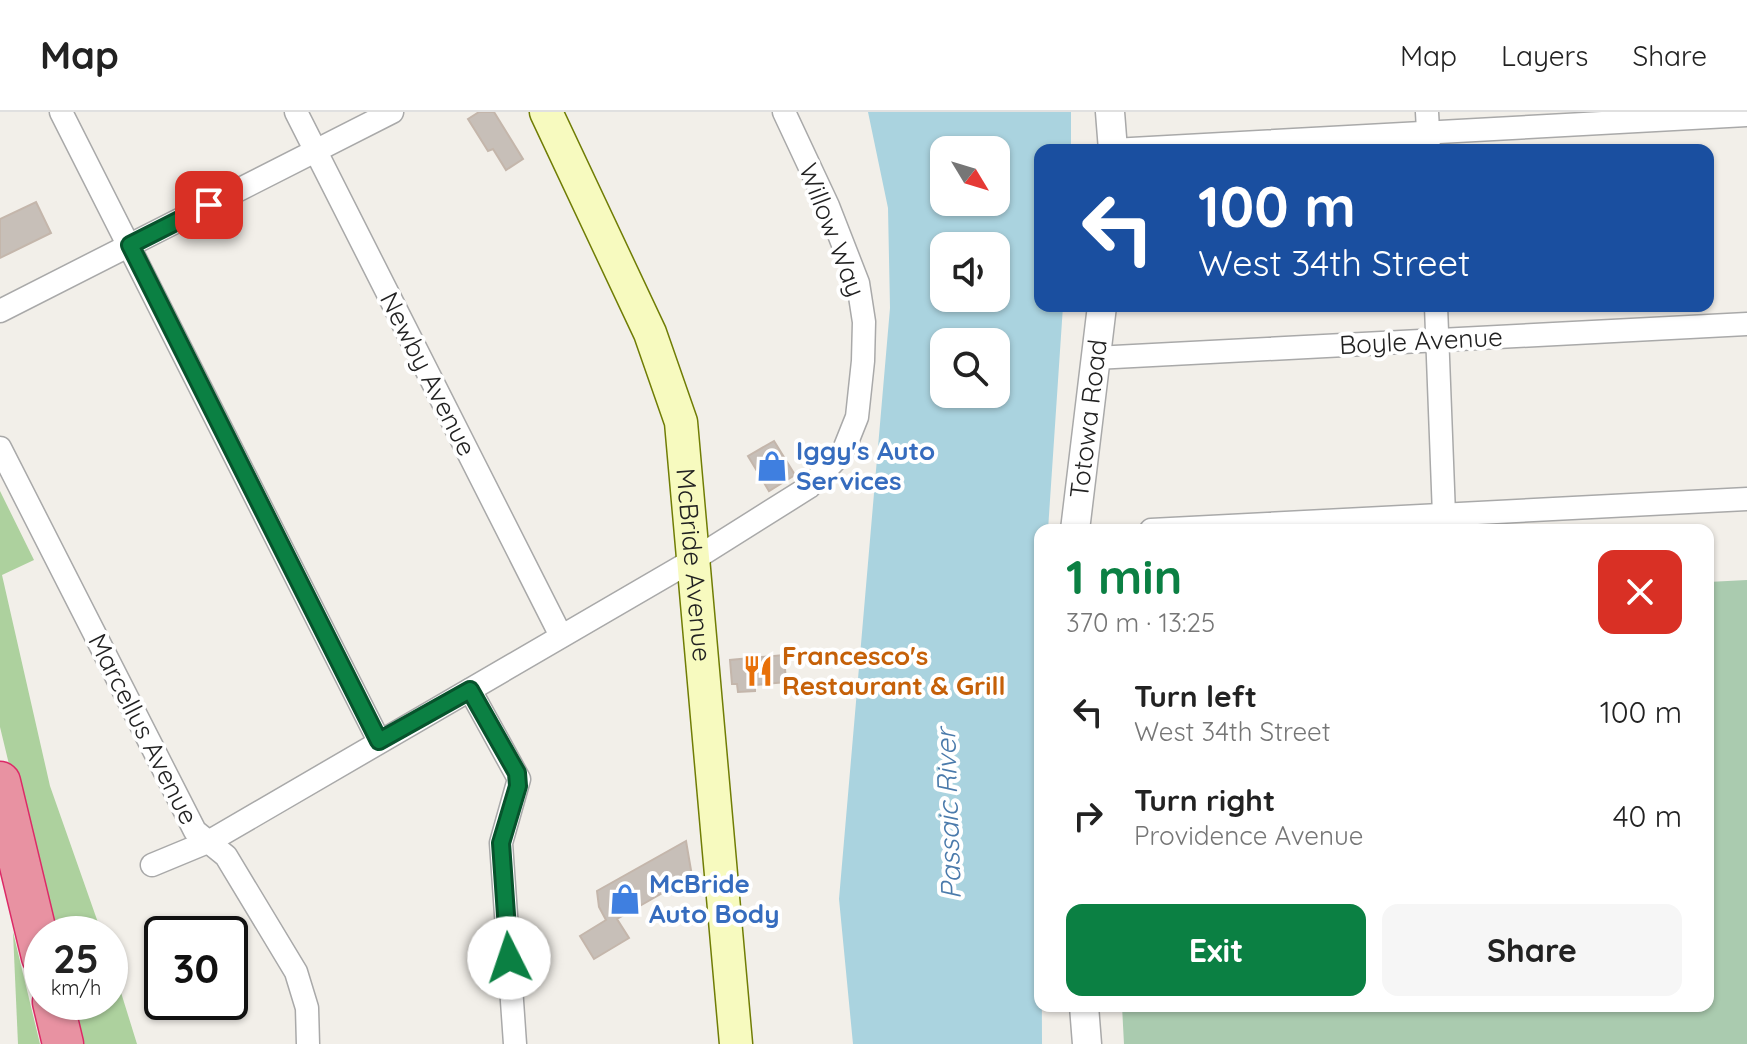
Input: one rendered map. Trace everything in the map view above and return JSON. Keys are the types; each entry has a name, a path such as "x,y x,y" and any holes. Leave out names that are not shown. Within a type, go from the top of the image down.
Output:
{"highway":[{"path":"0,782 32,916"},
{"path":"57,1020 63,1044"}],"main road":[{"name":"McBride Avenue","path":"548,113 616,257 670,384 681,422 736,1044"}],"street":[{"path":"61,112 379,741"},
{"name":"Newby Avenue","path":"296,112 561,636"},
{"path":"0,311 392,112"},
{"name":"Willow Way","path":"152,865 210,841 693,560 809,487 843,452 857,417 864,322 858,283 828,206 784,112"},
{"path":"1110,112 1113,144"},
{"path":"1212,144 1747,115"},
{"name":"Totowa Road","path":"1076,524 1101,312"},
{"path":"1436,312 1444,515"},
{"name":"Boyle Avenue","path":"1095,358 1747,324"},
{"name":"Marcellus Avenue","path":"0,448 195,831 226,856 296,972 307,1008 308,1044"},
{"path":"1268,524 1747,499"},
{"path":"470,690 519,779 501,843 515,1044"},
{"path":"1084,1012 1087,1044"}],"green space":[{"path":"0,491 34,560 2,575 50,786 96,916 46,916 0,727"},
{"path":"1747,580 1747,1044 1124,1044 1122,1012 1714,1012 1714,582"},
{"path":"13,932 24,978 24,1020 34,1020 40,1044 18,1044"},
{"path":"128,1015 137,1044 76,1044 70,1020 128,1020"}],"water":[{"name":"Passaic River","path":"868,112 1071,112 1071,144 1034,144 1034,312 1063,312 1048,524 1034,524 1034,1012 1042,1012 1042,1044 853,1044 839,899 890,308 888,208"}],"building":[{"path":"479,112 494,112 523,159 506,170 493,149 488,151 468,119"},
{"path":"36,202 51,233 0,258 0,219"},
{"name":"Iggy's Auto Services","path":"774,441 795,475 769,491 748,456"},
{"name":"Francesco's Restaurant & Grill","path":"784,655 786,682 755,685 755,691 738,692 737,684 732,684 730,660"},
{"name":"McBride Auto Body","path":"686,841 692,876 617,919 629,938 594,959 580,936 606,920 599,907 597,891"}],"place":[{"name":"Iggy's Auto Services","path":"772,466"},
{"name":"Francesco's Restaurant & Grill","path":"758,671"},
{"name":"McBride Auto Body","path":"625,899"}],"route":[{"path":"209,205 130,245 379,741 470,690 517,773 518,786 505,821 501,843 509,958"}]}
